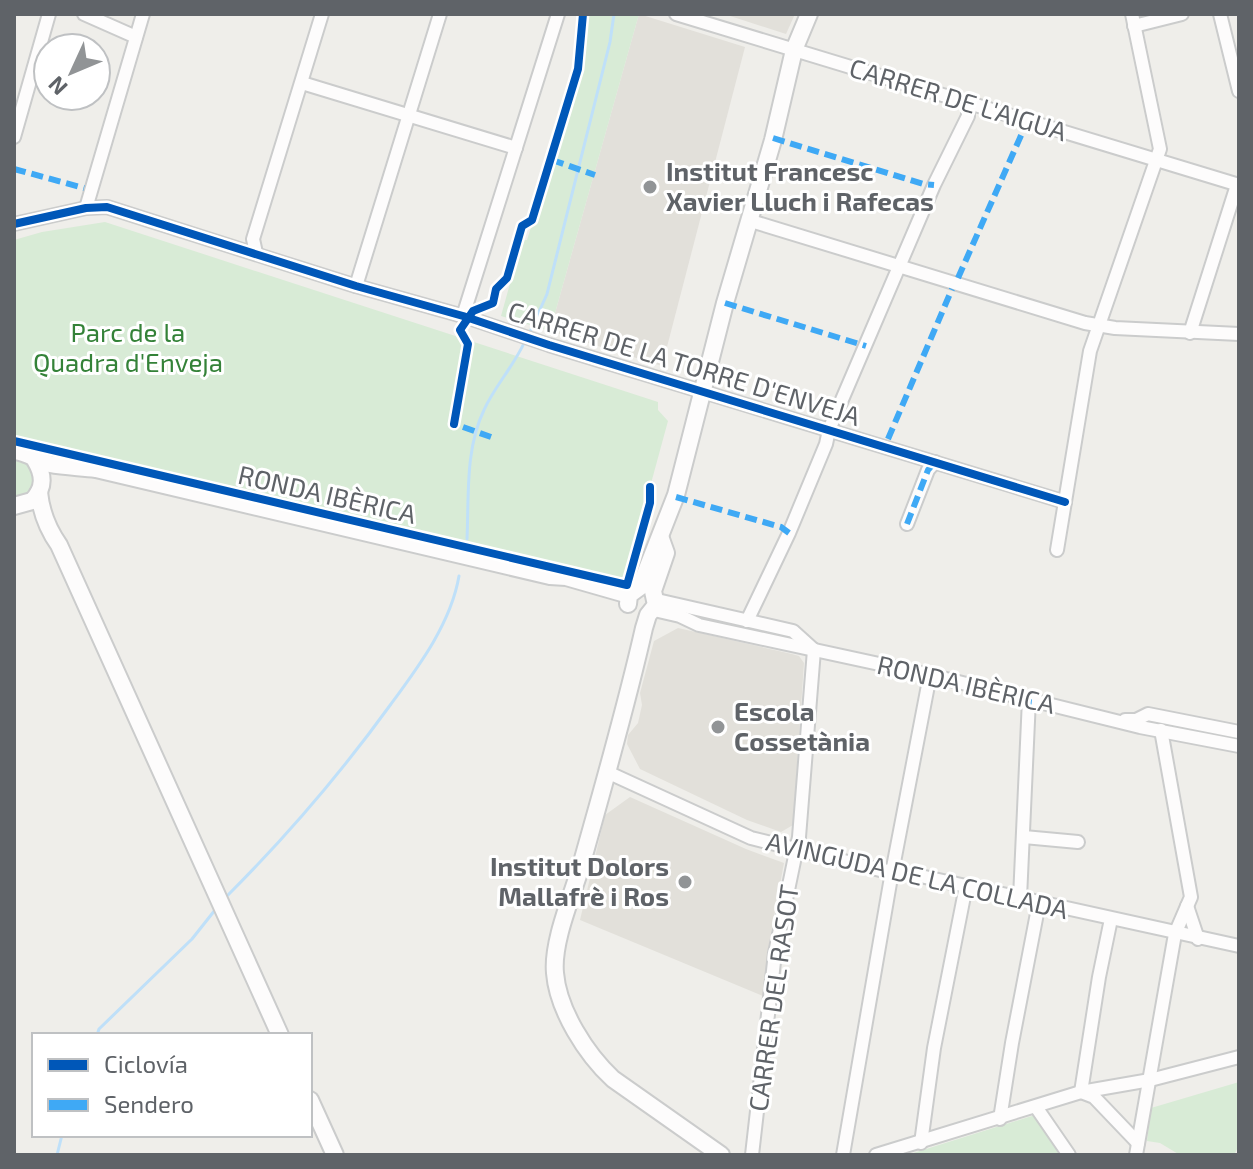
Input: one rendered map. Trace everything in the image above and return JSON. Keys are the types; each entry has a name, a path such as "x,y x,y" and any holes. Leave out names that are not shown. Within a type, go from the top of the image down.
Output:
{"street":[{"path":"14,137 49,14"},
{"path":"84,14 136,37"},
{"path":"86,208 143,14"},
{"path":"256,253 253,239 322,14"},
{"path":"356,286 440,14"},
{"path":"463,316 558,14"},
{"name":"CARRER DE L'AIGUA","path":"676,14 1238,185"},
{"path":"721,1155 598,1066 568,1016 555,975 559,943 607,772 643,605 666,553 661,539 676,495 725,303 751,221 794,50 809,14"},
{"path":"1057,550 1090,351 1160,149 1133,20 1182,14"},
{"path":"1220,14 1239,91"},
{"path":"302,83 516,148"},
{"path":"747,621 826,444 829,430 934,185 968,116 968,103"},
{"path":"1190,333 1238,185"},
{"name":"CARRER DE LA TORRE D'ENVEJA","path":"14,224 86,208 107,207 1065,502"},
{"path":"751,221 1099,326 1239,334"},
{"name":"RONDA IBÈRICA","path":"15,451 26,453 35,460 96,469 550,576 566,577 699,625 1239,746"},
{"path":"35,460 40,468 42,512 50,532 59,545 279,1033"},
{"path":"907,524 928,470 935,462"},
{"path":"14,507 32,501 41,488 80,467"},
{"path":"14,507 50,532"},
{"name":"RONDA IBÈRICA","path":"643,605 793,631 814,650"},
{"name":"CARRER DEL RASOT","path":"752,1155 775,953 799,837 814,650"},
{"path":"843,1155 930,675"},
{"path":"1020,898 1029,699"},
{"name":"RONDA IBÈRICA","path":"1118,721 1136,720 1148,714 1239,732"},
{"path":"1137,1149 1175,934 1191,897 1161,730"},
{"name":"AVINGUDA DE LA COLLADA","path":"607,772 751,838 884,871 893,870 1239,946"},
{"path":"1024,837 1078,842"},
{"path":"921,1143 934,1048 966,886"},
{"path":"1000,1119 1039,903"},
{"path":"1187,906 1198,939"},
{"path":"1081,1092 1111,919"},
{"path":"876,1155 1081,1092 1150,1080 1239,1057"},
{"path":"1081,1092 1094,1097 1137,1149"},
{"path":"312,1104 335,1155"},
{"path":"1036,1107 1069,1155"}],"shaded area":[{"name":"Institut Francesc Xavier Lluch i Rafecas","path":"639,14 745,47 662,366 550,331"},
{"path":"724,14 795,14 786,34"},
{"name":"Escola Cossetània","path":"678,628 792,654 799,656 804,663 793,825 781,832 747,820 640,769 627,744 628,735 638,723 642,705 640,693 654,641"},
{"name":"Institut Dolors Mallafrè i Ros","path":"630,797 784,863 763,996 580,920 605,815"}],"green space":[{"path":"586,14 639,14 550,331 501,316 522,240 527,240 582,64"},
{"name":"Parc de la Quadra d'Enveja","path":"105,222 658,402 658,410 668,421 625,579 14,437 14,240 42,232"},
{"path":"14,459 33,468 36,479 23,496 14,500"},
{"path":"1239,1082 1239,1145 1234,1155 1180,1155 1160,1143 1147,1141 1151,1108"},
{"path":"1035,1115 1064,1155 907,1155"}],"waterway":[{"path":"529,334 547,294 610,42 614,14"},
{"path":"467,539 469,473 478,425 488,401 525,341"},
{"path":"228,895 313,803 402,690 441,627 459,576"},
{"path":"98,1033 192,939 215,910"},
{"path":"57,1155 62,1137"}],"marked path":[{"path":"958,278 1023,131"},
{"path":"773,138 934,185"},
{"path":"552,160 595,175"},
{"path":"14,169 84,188"},
{"path":"888,439 952,289"},
{"path":"725,303 866,346"},
{"path":"463,427 491,437"},
{"path":"907,524 928,470 935,462"},
{"path":"676,497 781,527 789,533"},
{"path":"928,685 930,675"},
{"path":"1028,710 1029,699"}],"cycle path":[{"path":"454,424 468,344 460,330 473,311 493,303 496,289 507,278 522,226 532,220 578,69 583,14"},
{"path":"14,224 86,208 107,207 1065,502"},
{"path":"14,441 627,585 650,503 650,487"}],"place":[{"name":"Institut Francesc Xavier Lluch i Rafecas","path":"650,187"},
{"name":"Escola Cossetània","path":"718,727"},
{"name":"Institut Dolors Mallafrè i Ros","path":"685,882"}]}
